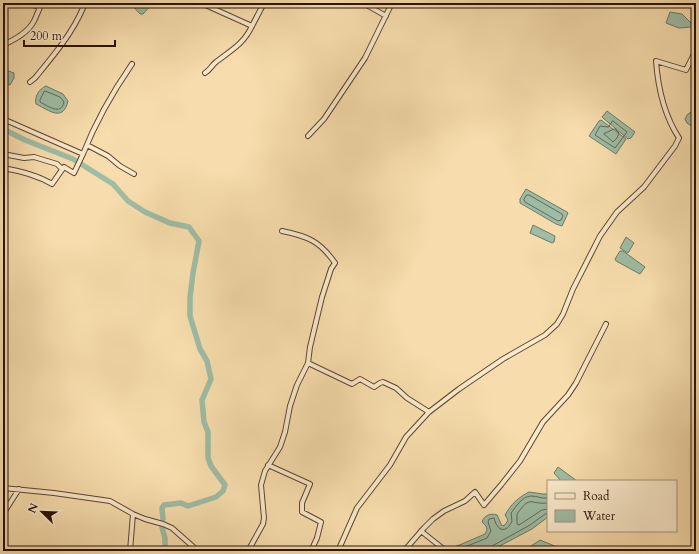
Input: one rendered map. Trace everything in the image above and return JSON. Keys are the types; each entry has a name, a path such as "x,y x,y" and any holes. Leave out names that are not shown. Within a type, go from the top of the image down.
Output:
{"street":[{"path":"3,45 16,38 34,22 40,5 27,3"},
{"path":"201,3 252,26"},
{"path":"205,73 209,71 215,63 232,52 247,36 264,3"},
{"path":"363,3 386,16"},
{"path":"308,136 324,119 361,64 392,3"},
{"path":"30,82 35,78 66,39 83,8"},
{"path":"338,551 357,508 390,465 406,437 428,412 458,389 503,359 545,335 557,324 564,314 573,289 600,236 617,212 644,187 675,146 679,138 673,130 666,112 657,77 656,61 686,70 696,50"},
{"path":"3,154 24,158 34,158 57,164 74,173 106,103 132,64"},
{"path":"3,119 83,154"},
{"path":"87,145 108,156 120,166 134,174"},
{"path":"3,168 25,172 52,184 62,168"},
{"path":"248,551 263,524 264,518 261,485 265,471 282,441 290,406 297,385 308,363 313,333 322,297 331,269 335,263 321,246 297,234 282,231"},
{"path":"404,551 433,519 444,511 465,501 475,492 484,505 520,461 543,422 568,395 576,383 606,324"},
{"path":"308,363 352,384 360,379 374,387 383,382 396,388 407,398 428,412"},
{"path":"268,465 310,484 302,503 302,512 321,522 317,538 311,551"},
{"path":"3,488 19,488 110,501 133,514 172,528 198,551"},
{"path":"3,514 19,488"},
{"path":"130,551 133,514"},
{"path":"421,531 446,551"}],"water":[{"path":"130,3 153,3 143,14 140,14"},
{"path":"670,12 682,14 692,24 691,27 679,28 666,23"},
{"path":"3,69 14,73 14,78 10,85 3,82"},
{"path":"46,86 63,94 68,101 63,111 59,113 51,112 36,104 38,94 41,89"},
{"path":"607,111 635,132 631,138 628,139 602,117"},
{"path":"691,112 696,114 696,129 687,123 685,119"},
{"path":"601,120 626,139 616,154 589,136"},
{"path":"526,189 568,213 562,226 520,203 520,199"},
{"path":"533,225 555,236 554,242 552,243 530,233"},
{"path":"626,237 634,243 628,253 620,248"},
{"path":"620,251 623,251 645,267 640,274 616,261 615,259"},
{"path":"558,467 576,480 560,480 554,473"},
{"path":"529,492 547,494 547,518 532,529 490,551 450,551 450,549 485,534 487,530 486,526 482,522 488,515 497,515 502,526 505,525 508,520 505,515 510,507"},
{"path":"540,540 562,549 562,551 529,551 531,546"}],"waterway":[{"path":"3,129 25,140 73,159 113,184 128,201 145,212 170,223 189,227 199,241 193,273 190,298 190,316 200,349 207,361 211,379 202,400 204,422 208,432 208,458 211,466 225,485 223,491 216,497 188,506 181,503 164,505 162,508 163,519"},
{"path":"162,527 165,538 165,551"}]}
